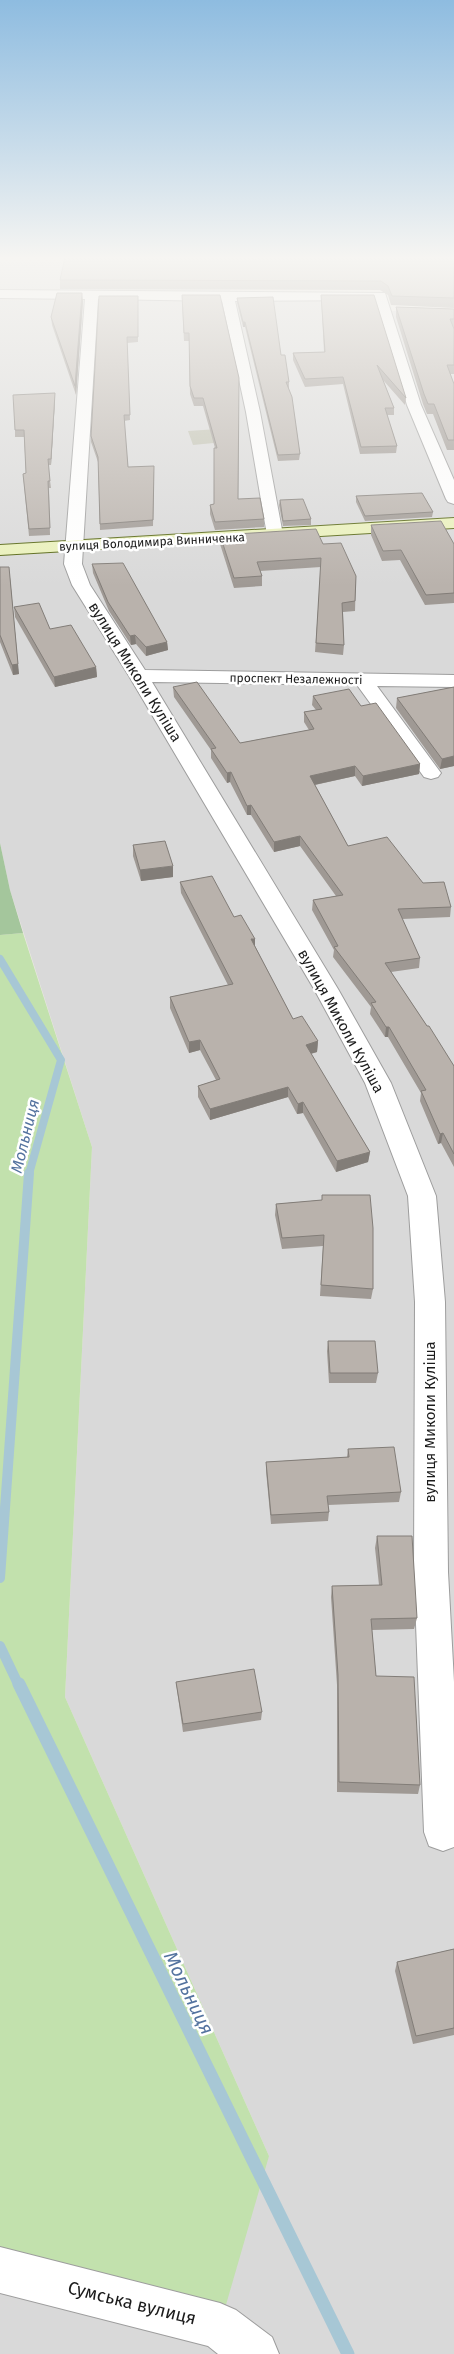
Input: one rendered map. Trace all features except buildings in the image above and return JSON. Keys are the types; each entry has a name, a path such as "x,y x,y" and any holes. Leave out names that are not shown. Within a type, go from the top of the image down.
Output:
{"main road":[{"name":"вулиця Володимира Винниченка","path":"0,550 454,523"}],"street":[{"name":"вулиця Миколи Куліша","path":"87,367 73,564 81,585 139,676 326,989 378,1083 422,1196 430,1302 431,1572 444,1832"},
{"path":"243,367 275,535"},
{"path":"404,367 414,405 454,499"},
{"name":"проспект Незалежності","path":"139,676 454,681"},
{"path":"363,680 431,773"},
{"name":"Сумська вулиця","path":"0,2270 220,2326 255,2354"}],"shaded area":[{"path":"0,367 454,367 454,2354 0,2354 0,2272 269,2156 65,1697 92,1147 10,890 0,843"},
{"path":"218,429 224,442 193,445 188,431"}],"green space":[{"path":"0,843 10,890 23,933 0,935"},
{"path":"23,933 92,1147 65,1697 269,2156 219,2329 0,2272 0,935"}],"waterway":[{"name":"Мольниця","path":"0,959 61,1060 29,1174"},
{"name":"Мольниця","path":"0,1578 29,1173"},
{"name":"Мольниця","path":"0,1646 19,1686"},
{"name":"Мольниця","path":"19,1684 348,2354"}]}
